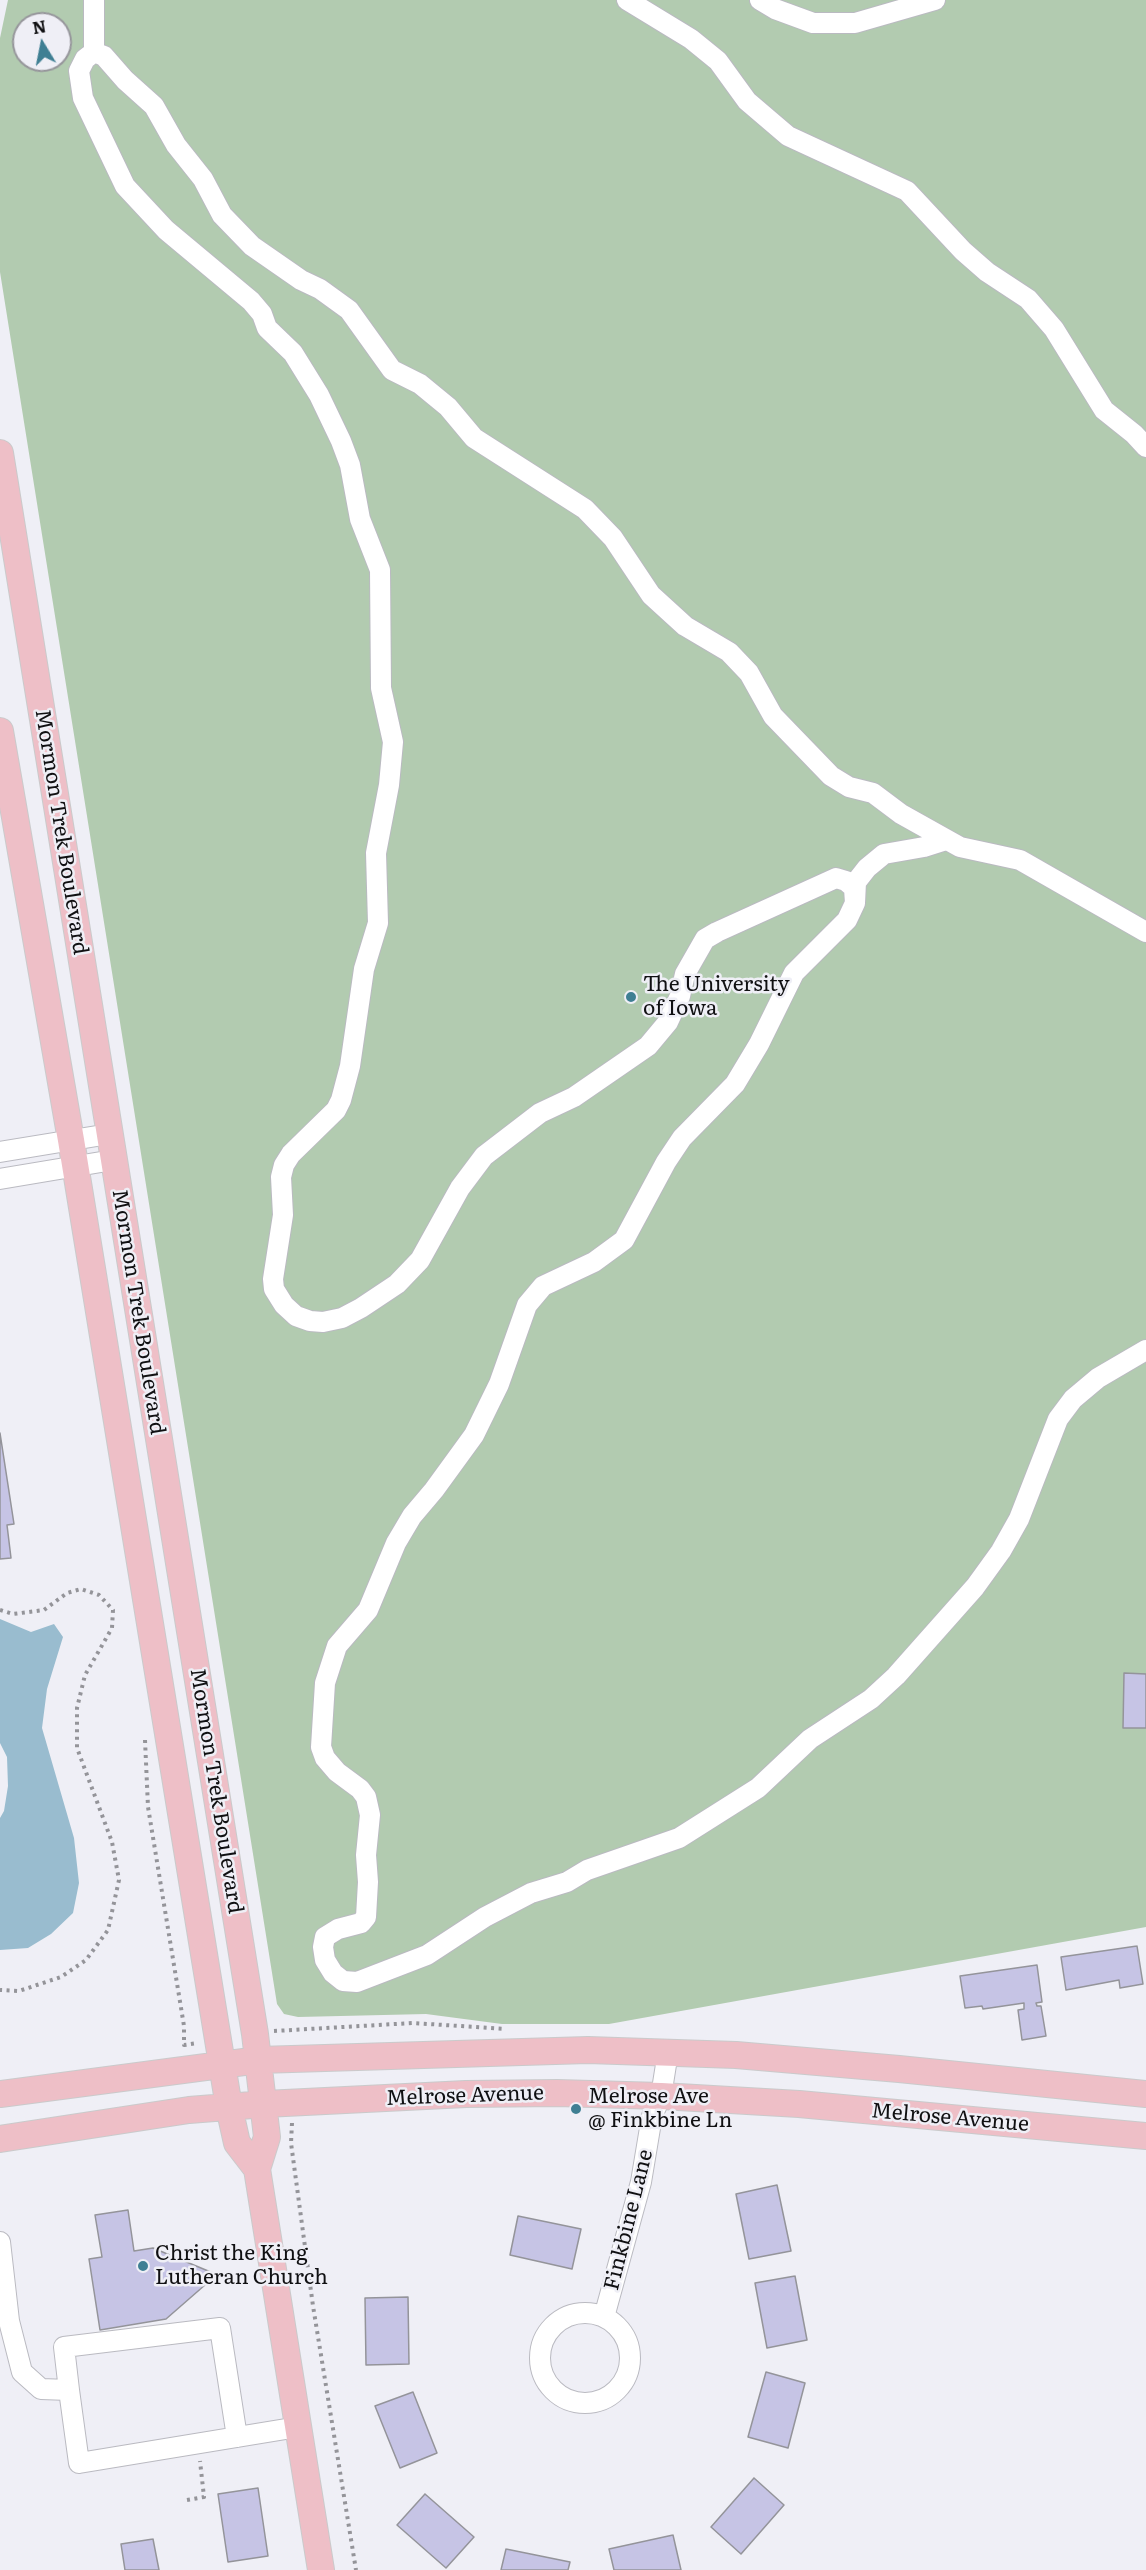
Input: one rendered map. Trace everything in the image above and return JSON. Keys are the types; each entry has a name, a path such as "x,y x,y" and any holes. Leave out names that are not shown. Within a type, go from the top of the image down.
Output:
{"main road":[{"name":"Mormon Trek Boulevard","path":"0,453 259,2060 267,2137 257,2169 321,2570"},
{"name":"Mormon Trek Boulevard","path":"0,731 75,1167 229,2107 237,2143 257,2169"},
{"name":"Melrose Avenue","path":"0,2094 259,2060 588,2050 668,2052 899,2069 1146,2094"},
{"name":"Melrose Avenue","path":"0,2139 118,2120 229,2107 466,2094 661,2096 799,2104 1146,2136"}],"street":[{"path":"94,0 94,52"},
{"path":"627,0 691,39 718,61 747,101 788,136 907,191 963,251 987,272 1028,299 1054,329 1072,356 1076,369 1104,410 1134,434 1146,447"},
{"path":"760,0 813,23 855,23 935,0"},
{"path":"94,52 104,56 125,80 154,106 176,145 203,180 222,215 252,246 349,310 392,370 420,384 448,407 474,438 585,509 613,538 651,594 664,608 685,626 729,652 749,673 773,716 831,776 849,787 873,793 901,814 960,847 1020,860 1146,932"},
{"path":"94,52 85,59 79,71 83,98 125,186 166,230 251,301 262,314 267,328 293,353 319,395 341,441 350,465 360,519 380,570 381,688 393,742 389,785 376,853 378,923 364,969 350,1066 341,1100 336,1110 291,1154 284,1165 281,1177 284,1215 273,1279 274,1289 284,1305 296,1316 309,1321 323,1322 342,1318 397,1284 420,1260 460,1188 484,1156 540,1113 574,1097 648,1046 668,1022 680,996 684,975 705,939 836,878 846,881 854,888 855,903"},
{"path":"946,840 924,847 884,854 867,868 856,882 855,903 847,920 795,973 759,1044 735,1084 682,1138 661,1171 624,1240 594,1262 543,1286 527,1305 499,1384 474,1435 434,1490 412,1515 391,1553 368,1610 337,1646 325,1683 321,1747 325,1758 337,1772 360,1789 366,1797 370,1815 366,1855 368,1882 366,1917 361,1923 338,1929 325,1937 323,1947 325,1960 333,1973 343,1981 357,1982 427,1955 485,1917 531,1893 567,1882 586,1870 615,1859 679,1838 758,1788 810,1738 871,1699 896,1676 975,1587 1001,1551 1019,1519 1058,1419 1073,1399 1098,1378 1146,1350"},
{"path":"0,1152 109,1134"},
{"path":"0,1179 113,1160"},
{"name":"Finkbine Lane","path":"604,2317 641,2182 652,2116 661,2096 668,2052"},
{"path":"0,2242 9,2321 22,2372 41,2389 69,2390"},
{"name":"Finkbine Lane","path":"583,2313 604,2317 615,2325 629,2346 629,2371 622,2384 612,2395 602,2400 579,2403 567,2401 553,2391 543,2377 539,2362 540,2348 553,2326 572,2315 583,2313"},
{"path":"237,2437 220,2328 64,2347 79,2463 298,2427"}],"path":[{"path":"0,1610 13,1614 44,1610 68,1593 81,1589 99,1595 113,1610 111,1628 85,1675 77,1707 77,1748 112,1842 119,1880 108,1930 86,1960 61,1977 20,1990 0,1990"},
{"path":"144,1733 148,1807 184,2026 184,2045"},
{"path":"283,2029 413,2023 508,2029"},
{"path":"293,2131 291,2144 313,2306 356,2570"},
{"path":"187,2500 204,2497 198,2443"}],"green space":[{"name":"The University of Iowa","path":"8,0 1146,0 1146,1927 609,2024 502,2024 426,2014 298,2017 284,2014 277,2004 0,272 0,38"}],"water":[{"path":"0,1619 31,1632 54,1624 63,1637 47,1689 42,1728 74,1838 79,1883 73,1913 51,1934 28,1948 0,1950 0,1818 4,1811 8,1786 7,1757 0,1743"}],"building":[{"path":"0,1433 14,1524 7,1525 11,1558 0,1559"},
{"path":"1124,1673 1146,1674 1146,1728 1123,1728"},
{"path":"1137,1946 1143,1984 1120,1988 1119,1980 1066,1990 1061,1957"},
{"path":"1037,1965 1042,2002 1036,2003 1037,2006 1041,2006 1046,2036 1022,2040 1018,2010 1024,2009 1024,2003 983,2009 982,2006 965,2008 960,1976"},
{"path":"777,2185 791,2251 749,2259 736,2194"},
{"name":"Christ the King Lutheran Church","path":"128,2210 134,2251 153,2248 213,2273 213,2278 166,2319 100,2330 89,2259 102,2257 95,2215"},
{"path":"518,2216 581,2229 572,2269 510,2255"},
{"path":"795,2276 807,2340 767,2348 755,2283"},
{"path":"408,2297 409,2364 366,2365 365,2298"},
{"path":"766,2372 805,2383 788,2448 748,2437"},
{"path":"413,2392 437,2453 400,2468 375,2406"},
{"path":"754,2478 784,2505 741,2554 711,2527"},
{"path":"258,2488 268,2556 228,2562 218,2494"},
{"path":"425,2494 474,2537 446,2568 397,2525"},
{"path":"673,2535 681,2570 614,2570 609,2549"},
{"path":"153,2539 159,2570 125,2570 121,2544"},
{"path":"506,2549 570,2562 568,2570 501,2570"}],"place":[{"name":"The University of Iowa","path":"631,997"},
{"name":"Melrose Ave @ Finkbine Ln","path":"576,2109"},
{"name":"Christ the King Lutheran Church","path":"143,2266"}]}
